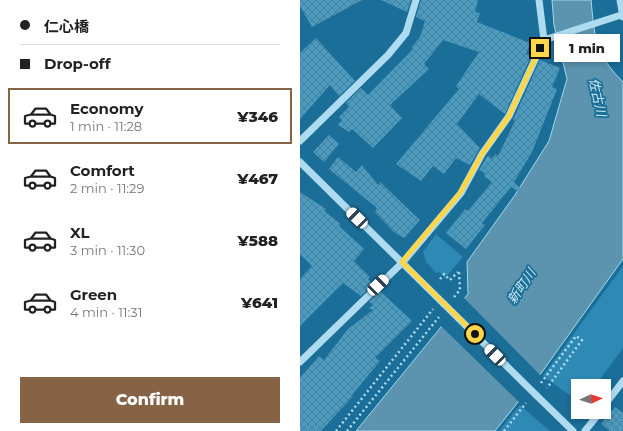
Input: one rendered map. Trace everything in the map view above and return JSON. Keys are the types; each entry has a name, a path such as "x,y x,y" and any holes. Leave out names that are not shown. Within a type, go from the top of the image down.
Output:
{"street":[{"path":"300,141 388,55 406,33 416,0"},
{"path":"300,362 402,262 460,193 482,154 509,116 544,40 539,0"},
{"path":"544,40 597,22 622,16 620,0"},
{"path":"300,162 445,302 534,394 574,431"},
{"path":"611,397 623,381"},
{"path":"585,431 594,419"}],"path":[{"path":"336,431 445,302 460,290 459,272 450,280 444,274 440,279"},
{"path":"347,431 440,315"},
{"path":"504,431 534,394 576,336 582,340 547,388"}],"shaded area":[{"path":"436,234 463,257 445,278 439,272 436,273 426,262 423,252"},
{"path":"623,266 623,348 600,379 571,379 571,396 543,376"},
{"path":"520,405 550,431 499,431"}],"water":[{"path":"552,0 591,0 595,35 601,53 613,72 623,82 623,259 542,372 495,431 356,431 468,294 467,262 515,195 549,141 567,79 554,25"}],"pier":[{"path":"463,297 541,376 520,403 440,325"}],"building":[{"path":"300,0 362,0 312,27 300,6"},
{"path":"381,0 411,0 407,12"},
{"path":"421,0 478,0 475,12 480,13 477,22 530,43 526,54 531,56 505,114 479,94 457,124 480,148 470,165 456,158 444,174 433,166 421,181 396,164 459,89 456,86 479,52 443,40 424,64 429,69 390,105 402,118 373,148 352,129 349,132 338,125 342,120 339,117 349,107 346,103 361,88 368,95 413,49 411,48 420,37 425,21 416,17"},
{"path":"316,38 355,81 339,96 330,85 300,119 300,53"},
{"path":"540,60 560,68 552,87 557,89 532,152 514,182 520,188 518,191 511,187 482,223 485,225 466,249 446,233 465,209 468,211 492,182 484,176 485,173 479,170 488,155 492,159 495,154 498,156 515,121 513,120"},
{"path":"329,135 339,144 324,162 313,152"},
{"path":"338,157 356,172 362,165 378,185 380,182 420,220 404,238 394,232 375,212 377,208 329,169"},
{"path":"300,192 326,209 324,211 341,224 339,226 364,249 354,261 370,277 368,279 373,284 361,296 343,283 300,326 300,279 312,266 300,254"},
{"path":"380,291 412,321 375,358 380,361 352,395 353,396 321,431 300,431 300,378 319,356 324,360 348,329 373,310 369,308 373,305 369,302"},
{"path":"615,407 623,413 623,431 610,431 601,424 605,419 611,419 611,412"}],"route":[{"path":"475,334 402,262 460,193 482,154 509,116 530,66 540,48"}],"water label":[{"name":"佐古川","path":"598,97"},
{"name":"新町川","path":"521,286"}]}
